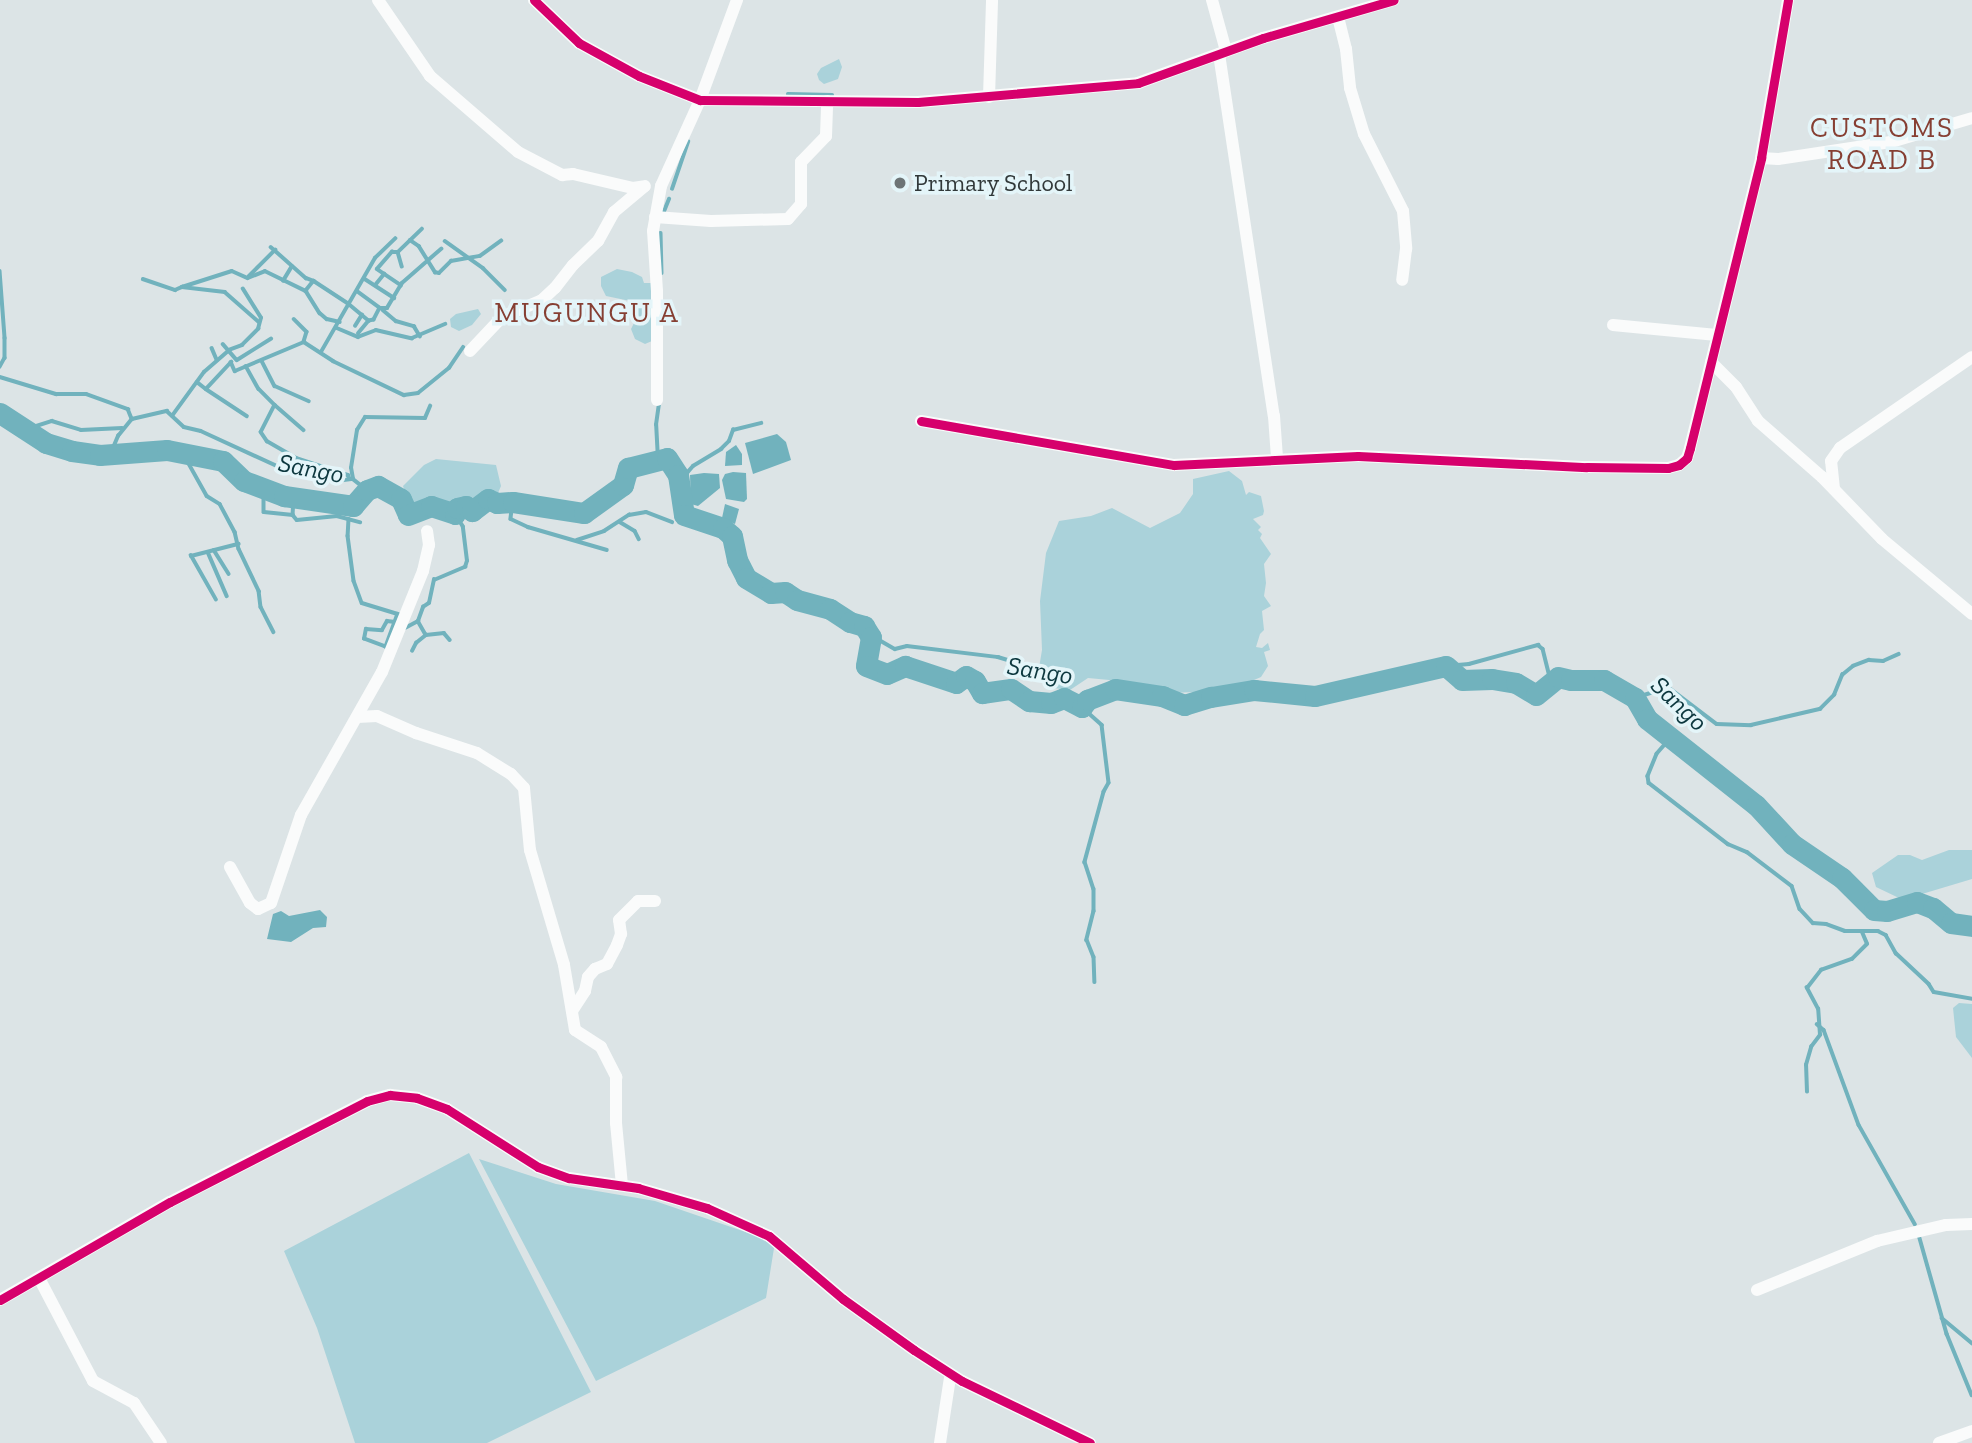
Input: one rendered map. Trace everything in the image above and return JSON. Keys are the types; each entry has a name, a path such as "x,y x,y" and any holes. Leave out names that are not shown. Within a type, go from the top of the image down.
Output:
{"street":[{"path":"378,0 430,76 518,152 562,175 573,174 632,188 662,186"},
{"path":"534,0 579,43 639,76 700,100 918,102 1138,83 1222,52 1338,16 1359,5 1394,0"},
{"path":"657,400 657,291 653,232 655,217 662,186 700,100 737,0"},
{"path":"989,97 992,0"},
{"path":"1212,0 1222,52 1278,458"},
{"path":"921,421 1174,466 1278,458 1358,456 1587,467 1668,468 1687,458 1762,158 1788,0"},
{"path":"1338,16 1346,49 1350,88 1364,134 1403,211 1406,249 1402,280"},
{"path":"655,217 746,221 788,219 802,204 801,162 827,136 827,101"},
{"path":"1762,158 1778,159 1891,142 1972,118"},
{"path":"470,351 502,317 542,299 555,288 598,241 614,212 645,186"},
{"path":"1613,325 1717,335"},
{"path":"1834,489 1831,461 1840,449 1972,357"},
{"path":"1711,362 1736,387 1758,421 1834,489 1882,539 1972,614"},
{"path":"230,867 250,903 258,909 271,903 301,815 382,672 423,571 429,545 427,531"},
{"path":"367,699 377,716"},
{"path":"358,717 377,716 416,733 478,753 511,774 524,788 530,849 564,965 575,1030 601,1047 616,1077 616,1123 622,1185"},
{"path":"572,1012 585,991 588,977 594,970 607,964 617,945 621,934 620,920 638,901 655,901"},
{"path":"0,1300 170,1202 367,1101 390,1095 417,1098 447,1110 538,1167 569,1178 622,1185 707,1208 769,1236 843,1299 962,1381 1090,1443"},
{"path":"1757,1290 1877,1241 1945,1225 1972,1224"},
{"path":"39,1278 93,1381 134,1403 161,1443"},
{"path":"940,1443 950,1378"},
{"path":"1939,1443 1972,1431"}],"shaded area":[{"path":"839,59 842,67 838,79 824,84 817,74 821,68"},
{"path":"617,269 642,277 644,283 652,283 652,341 645,344 635,339 631,329 638,315 635,302 606,296 601,286 601,277"},
{"path":"478,309 481,314 472,325 459,331 451,327 450,319 456,314"},
{"path":"777,434 786,442 791,460 753,474 745,443"},
{"path":"736,445 742,454 742,465 725,466 726,452"},
{"path":"436,459 496,465 501,486 498,493 490,494 474,503 409,504 403,486 424,465"},
{"path":"1229,471 1242,481 1246,495 1249,492 1261,496 1263,515 1253,519 1261,527 1258,530 1262,534 1260,538 1271,554 1264,564 1264,596 1271,606 1262,611 1264,630 1256,647 1262,648 1268,643 1270,650 1264,652 1268,666 1261,677 1247,683 1250,689 1195,692 1170,693 1120,681 1088,678 1070,690 1053,688 1038,674 1042,650 1040,601 1046,553 1059,521 1091,516 1112,508 1150,528 1180,513 1193,494 1193,479"},
{"path":"746,473 747,499 744,502 726,499 722,480 725,474"},
{"path":"719,474 720,488 698,506 691,504 690,475"},
{"path":"725,504 739,509 735,524 722,518"},
{"path":"1949,850 1972,850 1972,879 1912,897 1899,898 1876,887 1872,873 1898,855 1910,855 1922,860"},
{"path":"320,910 327,917 326,927 313,928 291,942 267,939 273,914 281,911 289,916"},
{"path":"1959,1003 1972,1004 1972,1058 1956,1037 1953,1008"},
{"path":"469,1153 591,1392 487,1443 355,1443 317,1328 284,1251"},
{"path":"479,1159 556,1184 655,1201 775,1242 766,1298 596,1381"}],"waterway":[{"path":"788,94 832,95"},
{"path":"672,189 688,142"},
{"path":"663,214 669,199"},
{"path":"377,269 392,252 398,252 422,229"},
{"path":"661,233 662,273"},
{"path":"321,352 375,258 395,239"},
{"path":"410,240 419,246 435,272 439,273 451,261 480,256 501,241"},
{"path":"445,241 483,268 505,290"},
{"path":"271,247 306,278 314,281 306,291"},
{"path":"380,308 387,308 402,283 441,249"},
{"path":"249,276 275,250"},
{"path":"398,252 402,266"},
{"path":"283,281 292,266"},
{"path":"377,269 401,285"},
{"path":"0,271 5,338 5,358 0,367"},
{"path":"182,287 232,271 248,278 265,271 306,291 320,313 327,319 340,322"},
{"path":"376,284 384,274"},
{"path":"143,279 175,290 182,287 225,292 259,322"},
{"path":"365,279 394,298"},
{"path":"314,281 369,321"},
{"path":"172,416 204,372 229,350 242,345 258,329 261,318 243,289"},
{"path":"357,291 380,308 374,320 369,321 359,333"},
{"path":"383,310 396,321 414,326 420,336"},
{"path":"355,326 362,315"},
{"path":"294,319 307,332 304,342"},
{"path":"337,328 358,337 376,330 412,338 445,324"},
{"path":"223,344 237,360 271,339"},
{"path":"197,382 206,389 231,362 235,371 304,342 333,361 404,395 418,393 449,368 463,347"},
{"path":"212,348 217,360"},
{"path":"262,361 275,386 309,401"},
{"path":"246,366 259,389 275,405 261,432 267,441 296,458 348,475 350,479"},
{"path":"0,377 56,394 86,394 128,409 132,419"},
{"path":"206,389 247,416"},
{"path":"658,460 656,425 659,403"},
{"path":"275,405 304,430"},
{"path":"353,479 351,468 357,430 365,417 425,418 430,406"},
{"path":"110,455 118,436 132,419 167,411 184,427 201,431 288,471 298,464 308,466 336,481 353,479 367,490"},
{"name":"Sango","path":"0,413 46,443 72,451 100,455 167,450 223,461 244,481 284,496 353,506 367,490 378,486 401,499 408,515 431,506 455,514 457,508 466,506 472,511 488,499 497,503 513,502 584,513 623,485 628,468 667,458 678,475 684,515 723,528 732,536 737,560 746,578 771,593 785,592 797,600 830,609 850,622 864,626 871,637 866,666 887,674 905,666 956,683 966,676 975,681 982,693 1011,689 1029,701 1051,703 1064,698 1082,707 1087,700 1115,689 1162,696 1184,705 1211,697 1254,690 1315,696 1446,666 1462,680 1492,679 1516,683 1536,695 1558,677 1571,680 1604,680 1635,698 1647,719 1756,805 1792,844 1842,878 1874,910 1887,911 1917,902 1933,908 1951,923 1972,926"},
{"path":"27,429 52,421 81,430 122,428"},
{"path":"681,496 687,473 693,466 721,449 729,441 733,430 761,423"},
{"path":"183,453 207,496 220,504 235,532 239,549 259,591 261,607 274,632"},
{"path":"264,489 264,512 293,515"},
{"path":"294,497 293,515 297,520 337,516 360,522"},
{"path":"513,502 511,519 528,527 607,550"},
{"path":"577,540 604,531 629,515 646,512 672,522"},
{"path":"405,628 418,621 423,607 429,603 434,580 465,567 467,561 463,527 455,514"},
{"path":"349,519 348,536 354,581 362,603 398,614 386,647 364,639 366,629 382,630 387,621 395,622"},
{"path":"620,522 635,531 639,539"},
{"path":"216,600 191,556 238,544"},
{"path":"214,550 229,574"},
{"path":"208,552 227,596"},
{"path":"418,621 426,635"},
{"path":"412,651 416,643 426,635 444,633 450,640"},
{"path":"869,634 895,649 907,646 998,657 1024,665"},
{"path":"1446,666 1469,664 1538,645 1543,649 1551,681"},
{"path":"1635,698 1668,687 1717,724 1751,725 1820,709 1834,695 1842,675 1853,666 1869,660 1883,661 1899,654"},
{"path":"1082,707 1102,725 1109,783 1104,792 1085,862 1094,889 1094,911 1087,940 1094,957 1095,982"},
{"path":"1671,738 1657,754 1648,776 1649,783 1728,844 1747,852 1792,886 1800,909 1813,923 1826,924 1845,931 1878,931 1886,935 1896,953 1934,992 1972,999"},
{"path":"1807,1092 1806,1065 1811,1047 1820,1035 1818,1009 1807,988 1821,970 1852,959 1867,944 1862,932"},
{"path":"1817,1024 1824,1030 1859,1125 1915,1224"},
{"path":"1919,1235 1947,1334 1972,1395"},
{"path":"1942,1318 1972,1343"}],"cycle path":[{"path":"534,0 579,43 639,76 700,100 918,102 1138,83 1263,38 1394,0"},
{"path":"921,421 1174,465 1358,456 1587,467 1668,468 1679,465 1687,458 1690,448 1761,158 1788,0"},
{"path":"0,1300 170,1202 367,1101 390,1095 417,1098 447,1109 538,1167 569,1178 638,1188 707,1208 769,1236 843,1299 962,1381 1090,1443"}],"place":[{"name":"Primary School","path":"900,183"}],"district":[{"name":"CUSTOMS ROAD B","path":"1882,144"},
{"name":"MUGUNGU A","path":"587,313"}]}
